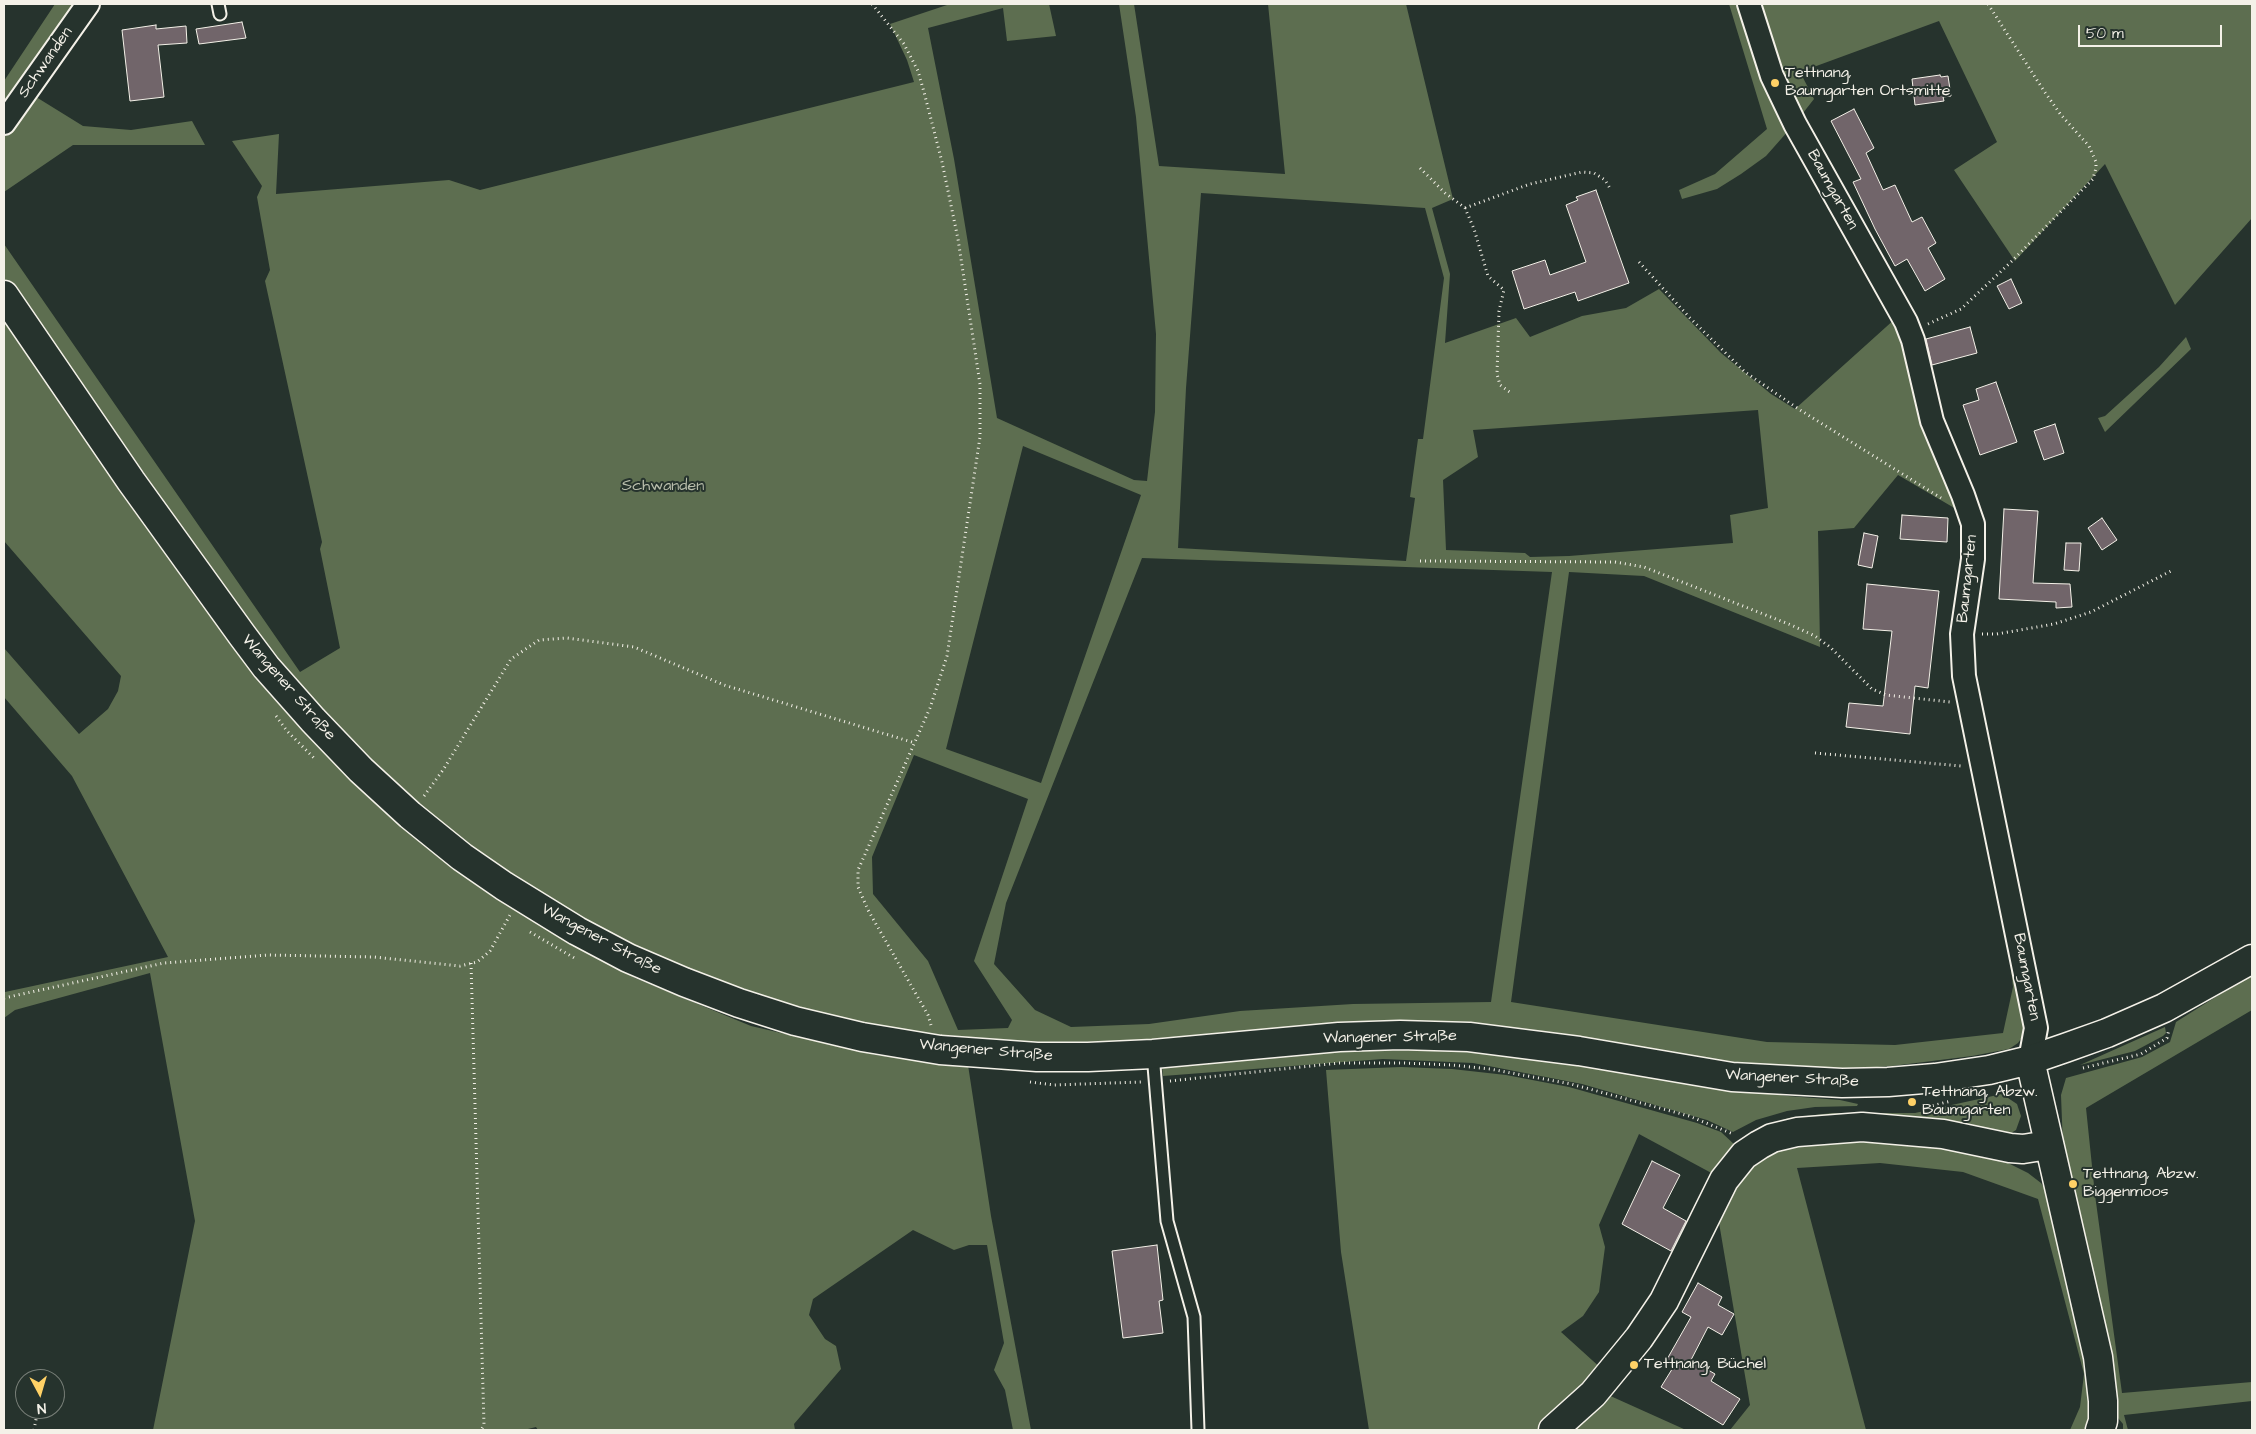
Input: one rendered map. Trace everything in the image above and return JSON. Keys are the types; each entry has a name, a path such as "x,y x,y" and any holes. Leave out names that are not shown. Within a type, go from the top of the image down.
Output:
{"main road":[{"name":"Wangener Straße","path":"4,295 132,481 266,667 361,770 429,831 504,886 577,931 628,958 684,982 739,1003 795,1021 862,1037 940,1050 1037,1057 1153,1054 1339,1037 1400,1035 1469,1037 1579,1051 1732,1077 1842,1083 1935,1078 1989,1070 2030,1060 2108,1033 2164,1008 2252,959"},
{"path":"2030,1060 2098,1357 2102,1383 2104,1427"},
{"path":"1553,1430 1593,1394 1639,1338 1664,1301 1724,1180 1750,1150 1772,1138 1797,1132 1862,1127 1943,1134 2010,1148 2023,1149 2048,1145"}],"street":[{"name":"Schwanden","path":"4,123 88,4"},
{"name":"Baumgarten","path":"1749,4 1772,76 1794,124 1906,322 1932,421 1973,524 1974,542 1962,634 1962,653 1968,699 2036,1028 2030,1060"}],"lane":[{"path":"1153,1054 1167,1221 1194,1317 1198,1430"}],"path":[{"path":"872,4 904,44 918,71 924,92 942,162 958,239 980,384 980,437 946,656 930,708 858,870 858,887 868,910 928,1015 940,1050"},
{"path":"1910,332 1952,315 1961,309 2012,261 2093,179 2096,168 2096,162 2089,146 2061,115 1988,4"},
{"path":"1420,168 1445,193 1464,208 1474,229 1488,276 1504,290 1499,311 1498,374 1500,385 1511,392"},
{"path":"1464,208 1530,184 1582,172 1594,173 1604,180 1610,190"},
{"path":"1639,262 1689,317 1744,372 1800,410 1956,508 1969,510"},
{"path":"1420,561 1615,562 1644,567 1815,636 1872,689 1886,695 1945,703 1968,699"},
{"path":"1962,634 1997,634 2054,624 2091,612 2171,572"},
{"path":"423,797 443,770 511,659 539,640 566,638 634,647 724,685 915,743"},
{"path":"270,708 287,731 322,765"},
{"path":"1815,753 1984,770"},
{"path":"4,998 164,963 258,956 374,957 460,966 477,962 490,951 508,917 516,922"},
{"path":"524,928 565,954 582,962"},
{"path":"471,963 484,1425 481,1430"},
{"path":"1025,1081 1054,1085 1156,1082 1339,1063 1405,1062 1480,1068 1571,1084 1688,1116 1726,1130 1750,1150"}],"green space":[{"path":"55,4 82,4 4,117 4,81"},
{"name":"Schwanden","path":"950,4 1049,4 1056,36 1007,41 1003,8 928,28 954,159 997,418 1134,480 1147,481 1155,412 1156,334 1136,117 1119,4 1134,4 1159,166 1285,174 1268,4 1406,4 1453,199 1432,208 1450,274 1445,343 1516,318 1530,337 1582,316 1626,308 1659,289 1721,353 1771,394 1795,409 1896,318 1962,502 1956,509 1898,475 1854,528 1818,531 1820,647 1644,576 1569,572 1511,1002 1767,1042 1895,1045 2003,1033 2013,987 2001,880 2027,1025 2018,1043 2009,1049 1972,1056 1892,1066 1835,1070 1715,1063 1625,1048 1068,1047 925,1037 773,1003 691,973 610,936 486,860 368,763 292,681 125,453 4,281 4,244 300,672 340,648 320,549 322,542 265,281 270,270 257,197 262,186 232,141 279,134 276,194 449,180 480,190 914,82 907,60 890,24","holes":["1201,193 1425,208 1444,278 1423,439 1418,439 1410,497 1415,498 1406,561 1178,548 1186,388","1758,410 1768,508 1730,515 1733,543 1569,556 1530,557 1525,553 1446,550 1443,480 1478,457 1473,430","1023,446 1141,495 1041,783 946,749","1142,558 1552,572 1491,1002 1353,1004 1240,1011 1149,1024 1071,1027 1035,1010 994,964 1006,903","914,755 1028,799 974,961 1012,1020 1008,1028 958,1030 928,961 873,894 872,857"]},
{"path":"1729,4 1743,4 1789,130 1766,156 1741,174 1717,189 1682,199 1679,190 1715,174 1767,129"},
{"path":"1755,4 2252,4 2252,218 2175,305 2105,164 2015,261 1954,170 1997,142 1939,21 1800,72 1814,99 1803,113 1788,99"},
{"path":"28,92 83,126 131,130 192,121 205,145 73,145 4,192 4,127"},
{"path":"4,315 211,613 523,914 635,978 751,1026 876,1055 968,1065 991,1216 1031,1430 1013,1430 1005,1390 994,1370 1004,1343 987,1245 969,1245 954,1250 913,1230 813,1299 809,1315 825,1339 836,1346 841,1369 794,1424 795,1430 538,1430 536,1427 524,1430 153,1430 195,1221 150,973 15,1010 4,1018 4,989 5,992 168,957 72,776 4,697 4,648 79,734 108,709 118,691 121,676 4,541"},
{"path":"2186,337 2191,349 2105,432 2098,418 2105,416 2159,367"},
{"path":"2252,974 2252,1010 2086,1108 2095,1195 2122,1393 2252,1382 2252,1401 2124,1415 2128,1430 2123,1430 2123,1424 2113,1412 2063,1147 2061,1095 2066,1078 2142,1057 2170,1042 2176,1022"},
{"path":"2165,1027 2166,1033 2163,1036 2135,1051 2080,1065"},
{"path":"1359,1048 1466,1049 1556,1060 1676,1081 1788,1096 1840,1100 1858,1104 1857,1106 1815,1107 1787,1111 1756,1120 1733,1132 1707,1120 1582,1084 1473,1063 1383,1059 1163,1076 1162,1067"},
{"path":"1401,1067 1452,1069 1506,1075 1569,1087 1697,1123 1721,1132 1736,1146 1717,1176 1639,1134 1599,1225 1605,1247 1599,1292 1583,1316 1561,1332 1603,1370 1539,1430 1369,1430 1341,1252 1326,1070"},
{"path":"2002,1094 2017,1104 2021,1116 2016,1130 2005,1137 1746,1140 1746,1135 1766,1125 1789,1118 1832,1113 1915,1113"},
{"path":"1860,1137 1931,1144 2000,1159 2028,1173 2041,1183 2050,1197 2093,1368 2090,1430 2070,1430 2080,1407 2084,1374 2038,1199 1963,1172 1880,1163 1797,1168 1866,1430 1730,1430 1750,1405 1717,1211 1753,1160 1791,1144"},
{"path":"1606,1394 1686,1430 1569,1430"}],"building":[{"path":"242,22 246,38 199,44 196,29"},
{"path":"156,25 156,29 186,26 187,43 158,45 164,97 130,101 122,30"},
{"path":"1940,75 1941,77 1948,76 1951,96 1943,97 1944,101 1915,105 1912,79"},
{"path":"1854,109 1874,148 1866,153 1883,190 1895,185 1912,222 1922,217 1936,243 1928,248 1945,279 1925,291 1907,259 1895,266 1853,182 1861,179 1831,121"},
{"path":"1596,190 1629,283 1578,301 1575,292 1524,309 1512,271 1545,260 1550,275 1586,262 1566,205 1578,200 1576,197"},
{"path":"2011,279 2022,303 2009,309 1997,286"},
{"path":"1970,327 1977,353 1932,365 1926,339"},
{"path":"1996,382 2017,442 1980,455 1963,405 1979,400 1976,389"},
{"path":"2055,424 2064,453 2044,460 2034,431"},
{"path":"2004,509 2038,511 2033,583 2070,584 2072,607 2056,608 2056,602 1999,599"},
{"path":"1902,515 1948,518 1947,542 1900,539"},
{"path":"2102,518 2117,540 2102,550 2088,528"},
{"path":"1864,533 1878,536 1872,568 1858,565"},
{"path":"2066,543 2081,543 2079,571 2064,570"},
{"path":"1867,584 1939,591 1928,688 1915,686 1910,734 1846,727 1849,703 1883,706 1892,631 1863,629"},
{"path":"1652,1161 1680,1175 1663,1208 1686,1221 1671,1251 1622,1224"},
{"path":"1157,1245 1163,1300 1159,1301 1163,1333 1123,1338 1112,1251"},
{"path":"1698,1283 1722,1297 1718,1305 1734,1314 1722,1335 1708,1327 1691,1360 1715,1374 1711,1381 1740,1399 1723,1425 1661,1387 1674,1366 1666,1361 1691,1317 1682,1312"}],"place":[{"name":"Tettnang, Baumgarten Ortsmitte","path":"1775,83"},
{"name":"Tettnang, Abzw. Baumgarten","path":"1912,1102"},
{"name":"Tettnang, Abzw. Biggenmoos","path":"2073,1184"},
{"name":"Tettnang, Büchel","path":"1634,1365"}]}
